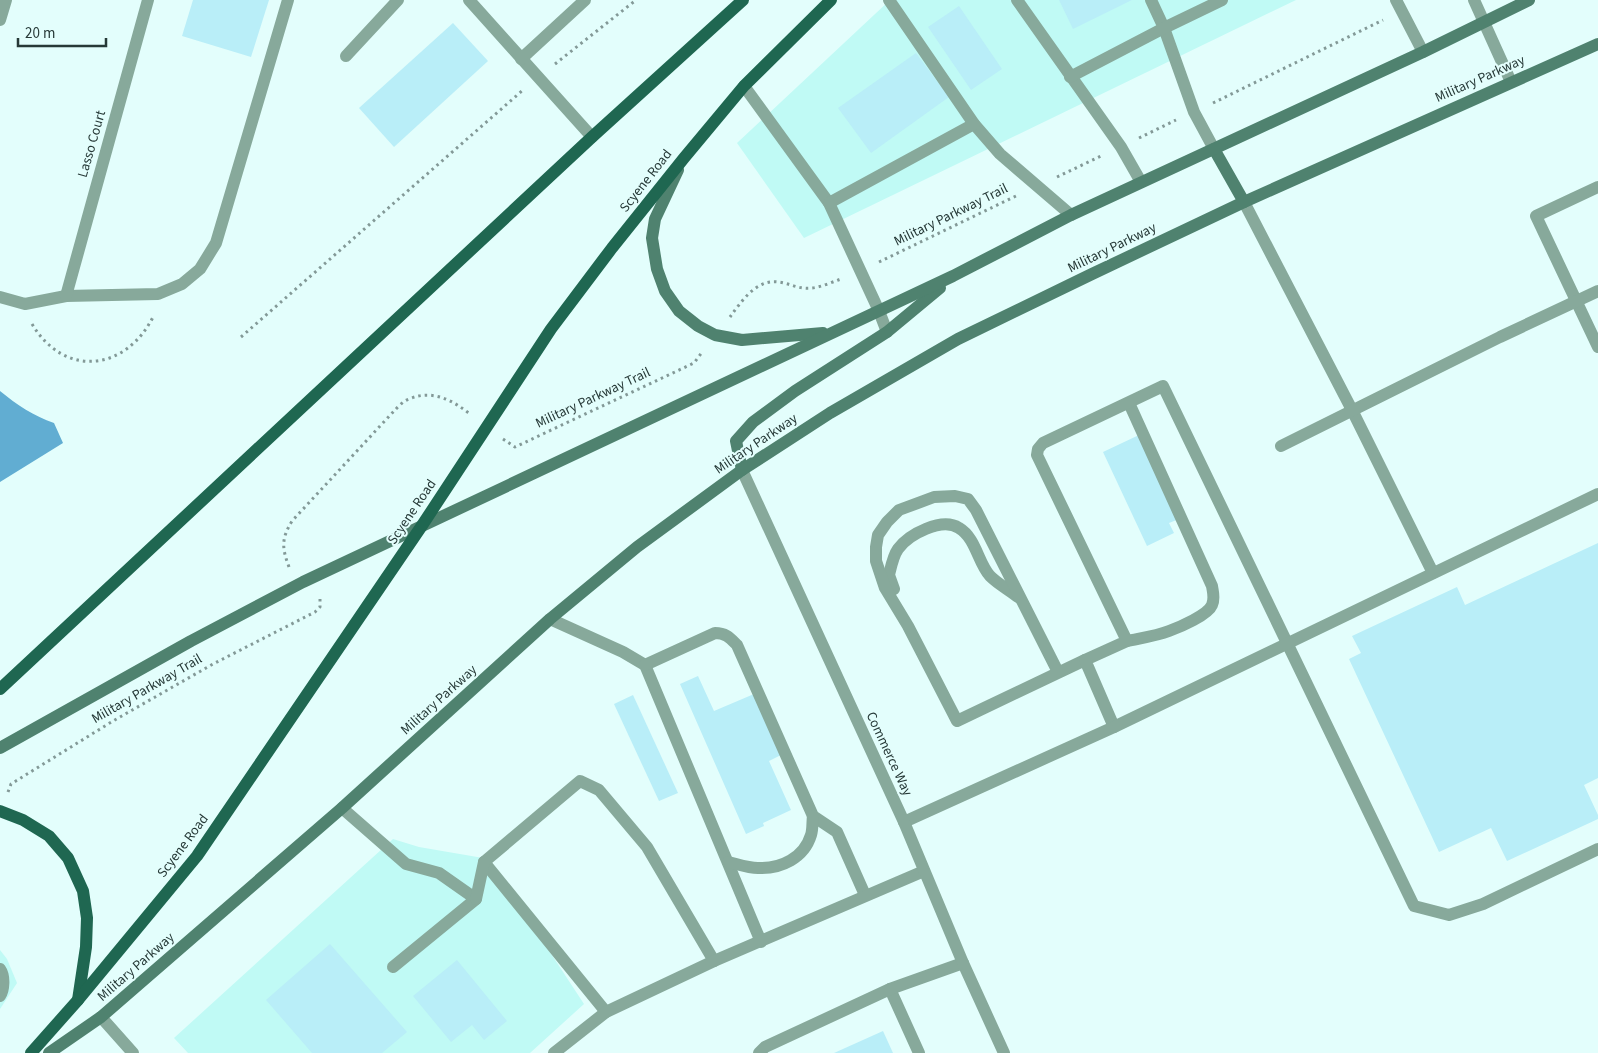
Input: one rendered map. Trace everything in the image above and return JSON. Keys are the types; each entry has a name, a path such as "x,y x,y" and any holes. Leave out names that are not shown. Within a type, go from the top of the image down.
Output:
{"main road":[{"path":"0,689 743,0"},
{"name":"Scyene Road","path":"31,1053 78,1000 197,856 551,330 612,248 744,86 831,0"},
{"path":"0,748 191,641 286,591 953,276 1070,215 1423,52 1529,0"},
{"name":"Military Parkway","path":"50,1053 101,1018 342,808 550,619 637,547 742,470 830,412 958,340 1244,202 1598,44"},
{"path":"1214,149 1244,202"},
{"path":"684,158 655,219 652,238 657,269 665,291 679,311 698,326 715,335 742,340 833,332"},
{"path":"742,470 736,441 753,422 888,332 953,276"},
{"path":"1,812 23,820 49,836 68,858 84,891 86,947 78,1000"}],"street":[{"path":"0,20 6,0"},
{"name":"Lasso Court","path":"66,296 148,0"},
{"path":"0,297 25,304 66,296 158,294 182,284 200,269 216,243 288,0"},
{"path":"346,56 398,0"},
{"path":"469,0 592,138"},
{"path":"889,0 974,124 1000,154 1070,215"},
{"path":"1017,0 1121,147 1141,182"},
{"path":"1151,0 1164,28 1194,112 1214,149"},
{"path":"1070,77 1222,0"},
{"path":"1474,0 1511,82"},
{"path":"521,59 577,3"},
{"path":"1399,6 1423,52"},
{"path":"744,86 828,203 888,332"},
{"path":"828,203 974,124"},
{"path":"1598,187 1536,216 1598,347"},
{"path":"1244,202 1352,410 1433,573"},
{"path":"1280,446 1500,337 1598,291"},
{"path":"1127,641 1037,455 1042,443 1163,386 1414,906 1449,915 1483,904 1598,849"},
{"path":"1058,672 976,510 968,499 954,496 934,497 898,510 886,522 878,535 876,561 885,588 908,626 957,721 1127,641 1169,632 1204,614 1213,604 1212,586 1129,403"},
{"name":"Commerce Way","path":"742,470 904,822 963,963 1004,1053"},
{"path":"904,822 1114,727 1598,494"},
{"path":"908,626 888,575 898,549 928,527 945,524 959,527 970,538 989,575 1020,598"},
{"path":"550,619 623,652 645,665 761,942"},
{"path":"645,665 715,633 722,633 728,636 737,645 813,816 811,835 804,850 796,858 770,868 757,868 728,862"},
{"path":"1086,660 1114,727"},
{"path":"392,967 476,899 484,862 580,781 599,790 647,847 714,961"},
{"path":"342,808 406,864 439,873 476,899"},
{"path":"813,816 837,832 865,895"},
{"path":"484,862 606,1012"},
{"path":"554,1053 606,1012 714,961 924,871"},
{"path":"759,1053 765,1047 890,989 963,963"},
{"path":"0,969 2,972 3,992 0,996"},
{"path":"890,989 919,1053"},
{"path":"101,1018 133,1053"}],"path":[{"path":"241,337 538,77 636,0"},
{"name":"Military Parkway Trail","path":"508,443 515,447 694,363 746,296 759,286 776,281 811,289 861,271 1194,112 1399,6"},
{"path":"32,323 44,341 55,351 87,362 102,361 118,356 139,338 148,326 157,308 158,294"},
{"path":"290,568 283,551 286,532 292,521 394,411 408,399 429,394 447,399 463,408"},
{"name":"Military Parkway Trail","path":"1,812 11,784 113,721 213,664 315,612 320,607 320,599"}],"shaded area":[{"path":"890,0 1296,0 804,238 737,143"},
{"path":"0,391 26,410 54,423 63,443 0,482"},
{"path":"393,839 419,847 489,859 584,1004 530,1053 188,1053 174,1038"},
{"path":"0,950 7,959 17,983 0,1009"}],"building":[{"path":"193,0 269,0 251,57 182,36"},
{"path":"1059,0 1132,0 1073,29"},
{"path":"959,6 1002,69 971,90 928,27"},
{"path":"453,23 488,61 394,147 359,108"},
{"path":"916,53 949,97 871,153 838,108"},
{"path":"1139,435 1179,519 1169,523 1174,533 1147,546 1103,452"},
{"path":"1598,543 1598,778 1584,785 1598,815 1598,819 1507,861 1491,828 1439,852 1349,659 1361,653 1352,636 1457,587 1465,605"},
{"path":"698,676 714,711 754,694 781,755 769,761 791,810 763,823 764,826 746,834 680,684"},
{"path":"633,695 678,793 659,801 614,704"},
{"path":"330,944 407,1032 382,1053 312,1053 266,1000"},
{"path":"457,960 507,1021 484,1040 472,1025 451,1042 413,996"},
{"path":"883,1031 893,1053 834,1053"}]}
